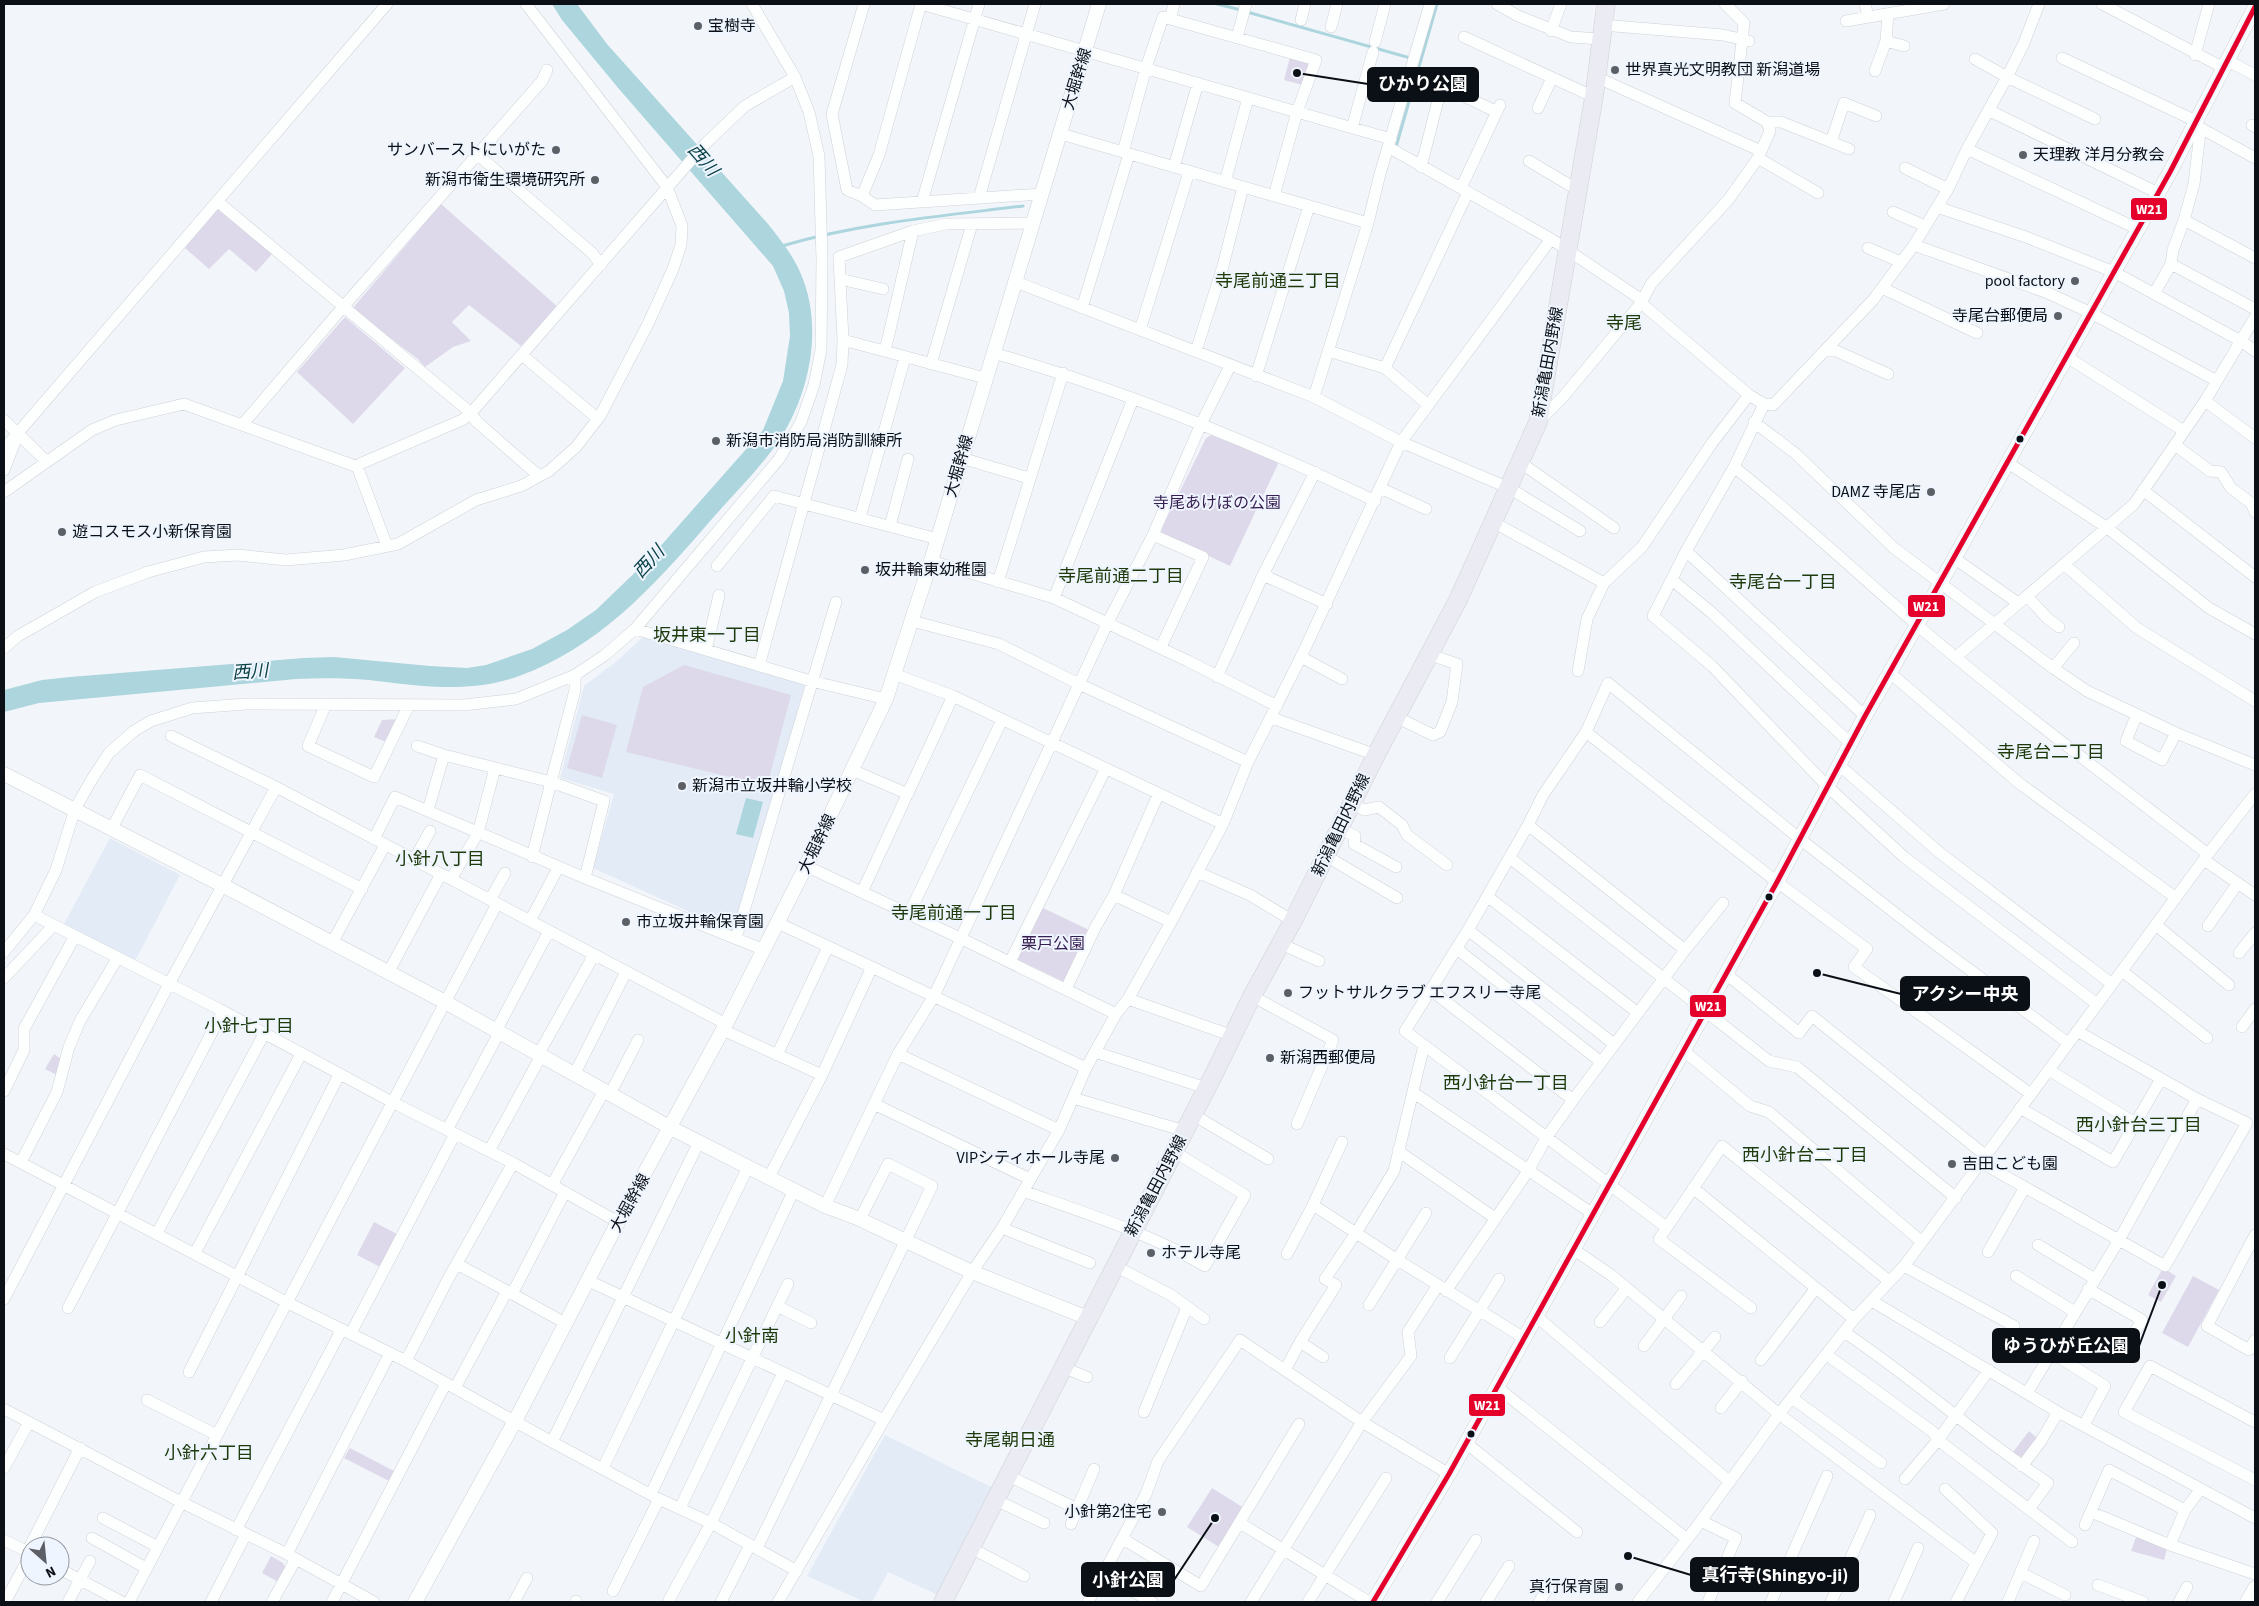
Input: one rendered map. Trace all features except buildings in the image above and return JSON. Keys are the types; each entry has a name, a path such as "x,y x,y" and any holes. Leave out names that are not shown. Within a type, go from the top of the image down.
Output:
{"main road":[{"name":"新潟亀田内野線","path":"943,1602 1064,1368 1173,1150 1185,1131 1252,996 1293,921 1376,755 1458,600 1538,422 1594,97 1606,4"}],"street":[{"path":"4,449 387,4"},
{"path":"4,648 18,636 95,592 148,572 204,557 238,555 286,560 344,555 398,544 476,500 521,486 540,476 549,471 576,447 598,419 648,324 672,269 680,245 682,226 667,187 526,4"},
{"path":"4,952 34,915 56,870 76,809 99,766 109,753 134,731 151,721 192,708 246,704 464,705 516,699 575,675 605,655 635,629 779,458 801,422 814,385 821,350 822,260 819,156 809,112 795,77 752,4"},
{"path":"864,4 832,114 847,190 862,196 875,205 1042,194"},
{"path":"862,196 879,155 921,4 1352,128 1390,143 1421,167 1567,249 1642,301 1749,395 1764,404 1773,405 1882,288 1914,245 1948,189 1967,149 1990,111 2024,43 2038,4"},
{"path":"922,202 979,4"},
{"path":"979,198 1035,4"},
{"name":"大堀幹線","path":"415,1602 515,1421 618,1222 671,1128 724,1027 778,923 886,699 931,562 1099,4"},
{"path":"1170,19 1174,4"},
{"path":"1237,38 1246,4"},
{"path":"1301,20 1305,4"},
{"path":"1331,27 1337,4"},
{"path":"1352,128 1385,4"},
{"path":"1314,398 1368,224 1430,4"},
{"path":"1498,4 1518,16 1571,38 1601,32 1723,35 1747,41"},
{"path":"1551,30 1561,4"},
{"path":"1725,4 1744,23 1747,41 1735,103 1767,122 1781,122 1849,149"},
{"path":"1865,4 1868,17"},
{"path":"1846,21 1939,4"},
{"path":"2102,4 2196,55 2226,64 2255,76"},
{"path":"2196,55 2209,4"},
{"path":"1373,1602 1449,1474 1684,1051 1725,973 1777,882 1850,743 1918,625 1940,582 2158,193 2255,8"},
{"path":"1875,71 1886,42 1888,14"},
{"path":"1082,308 1126,153 1146,68 1163,17 1316,60 1297,112 1274,196"},
{"path":"1464,36 1594,97"},
{"path":"1886,42 1904,46"},
{"path":"2062,58 2195,123 2255,158"},
{"path":"1975,59 2007,77 2095,119"},
{"path":"242,426 343,307 478,156 542,81 547,70"},
{"path":"1421,167 1444,76"},
{"path":"4,492 92,430 116,420 184,404 357,466 434,433 471,414 706,143 745,106 795,77"},
{"path":"1596,77 1759,155 1818,193"},
{"path":"1538,108 1552,78"},
{"path":"1174,167 1198,84"},
{"path":"1385,368 1499,108 1466,97"},
{"path":"1225,182 1248,98"},
{"path":"1832,142 1844,103 1876,116"},
{"path":"1990,111 2158,193"},
{"path":"1538,422 1563,397 1642,301 1652,284 1729,199 1759,155 1770,131 1767,122"},
{"path":"2154,294 2171,264 2173,250 2184,220 2198,158 2200,133 2195,123"},
{"path":"1061,134 1368,224"},
{"path":"1967,149 2138,229"},
{"path":"478,156 592,253 601,265"},
{"path":"1529,161 1578,190"},
{"path":"1905,168 1948,189"},
{"path":"1140,330 1189,172"},
{"path":"1196,351 1223,266 1243,187"},
{"path":"217,201 471,414 476,421 540,476"},
{"path":"1256,376 1309,206"},
{"path":"1936,207 2026,237 2114,272 2242,341 2255,351"},
{"path":"1893,212 1925,226"},
{"path":"2184,220 2255,258"},
{"path":"759,666 842,365 843,340 839,257 913,231 946,224 1034,224"},
{"path":"931,364 972,224"},
{"path":"885,351 913,231"},
{"path":"778,1602 972,1272 1002,1228 1059,1130 1086,1068 1116,1014 1128,999 1223,824 1248,762 1272,718 1327,604 1401,442 1551,239"},
{"path":"1914,245 2048,293 2091,313 2217,381"},
{"path":"1868,248 1901,262"},
{"path":"2171,264 2255,309"},
{"path":"840,279 883,289"},
{"path":"1016,282 1314,398 1401,442 1509,488 1580,531"},
{"path":"1882,288 1977,333"},
{"path":"1956,657 2134,504 2205,400 2255,317"},
{"path":"843,340 985,378"},
{"path":"1825,350 1836,351 1888,374"},
{"path":"1328,351 1385,368 1428,405"},
{"path":"993,353 1062,372 1201,424 1314,472 1375,501"},
{"path":"522,354 598,419"},
{"path":"860,518 905,357"},
{"path":"2067,357 2184,431"},
{"path":"825,1206 898,1054 934,996 1108,622 1153,535 1201,424 1230,366"},
{"path":"998,582 1062,372"},
{"path":"1578,672 1588,619 1604,584 1642,547 1712,443 1749,395"},
{"path":"1054,598 1133,399"},
{"path":"2205,400 2255,438"},
{"path":"1764,404 1734,467 1686,551 1654,616 1712,666 1828,786 1904,857 2097,1004"},
{"path":"4,420 46,461"},
{"path":"1754,422 1796,454 1894,548 2052,668 2087,691 2176,733 2255,765"},
{"path":"4,470 18,433"},
{"path":"2175,444 2210,471 2221,472 2232,488 2251,503 2255,512"},
{"path":"961,458 1029,478"},
{"path":"890,526 908,459"},
{"path":"1520,462 1614,528"},
{"path":"2008,463 2106,527 2209,608 2255,634"},
{"path":"357,466 387,546"},
{"path":"1734,467 1805,525 1956,657 2255,895"},
{"path":"1218,677 1263,575 1314,472"},
{"path":"1380,488 1426,509"},
{"path":"2144,490 2255,577"},
{"path":"717,566 774,496 803,502 938,539"},
{"path":"1494,522 1604,584"},
{"path":"1153,535 1203,557 1160,647"},
{"path":"1686,551 1865,716"},
{"path":"1954,558 2022,599 2060,627"},
{"path":"931,562 1054,598 1160,647 1277,706"},
{"path":"2064,565 2137,628 2255,701"},
{"path":"1263,575 1327,604"},
{"path":"1672,580 1712,613 1850,743"},
{"path":"706,650 719,595"},
{"path":"736,938 836,602"},
{"path":"912,621 1000,644 1079,684 1248,762"},
{"path":"635,629 811,681 886,699"},
{"path":"2052,668 2074,643"},
{"path":"1396,717 1433,735 1440,732 1452,702 1457,664 1428,654"},
{"path":"1301,657 1342,679"},
{"path":"1890,672 2019,783 2176,898"},
{"path":"894,674 953,696 1105,770 1223,824"},
{"path":"532,857 575,690 575,675"},
{"path":"1666,1227 1405,1031 1432,991 1510,858 1542,795 1586,732 1608,683 1800,839 1927,938 2068,1043"},
{"path":"862,892 953,696"},
{"path":"326,704 308,746 374,777 409,705"},
{"path":"2137,714 2126,741 2162,760 2176,733"},
{"path":"1272,718 1376,755"},
{"path":"909,914 1002,720"},
{"path":"1586,732 1777,882 1866,949 1854,967 2031,1094"},
{"path":"171,736 276,787 626,972 777,1055 822,1075"},
{"path":"417,746 444,755 551,782 604,801 584,878"},
{"path":"428,810 444,755"},
{"path":"1839,764 1940,853 2112,984"},
{"path":"388,972 446,877 478,833 495,768"},
{"path":"852,770 908,794"},
{"path":"1010,962 1105,770"},
{"path":"4,774 76,809 388,972 671,1128 825,1206 860,1219 972,1272 1088,1318"},
{"path":"112,828 140,774 362,890"},
{"path":"4,1299 169,984 276,787"},
{"path":"1638,1602 1701,1521 1779,1414 1854,1319 1904,1266 1956,1198 1982,1158 2255,794"},
{"path":"1066,990 1095,928 1114,895 1158,795"},
{"path":"374,839 395,797 558,868 764,950"},
{"path":"1352,802 1364,810 1380,807 1402,825 1407,835 1446,865"},
{"path":"1528,825 1685,950"},
{"path":"1339,828 1355,836 1354,844 1396,867"},
{"path":"414,860 430,831"},
{"path":"332,943 386,845"},
{"path":"1326,856 1397,898"},
{"path":"1510,858 1769,1061 1798,1067 1956,1198"},
{"path":"806,866 1116,1014"},
{"path":"530,921 558,868"},
{"path":"1197,872 1250,895 1293,921"},
{"path":"129,1602 445,1002 506,873"},
{"path":"2208,926 2238,883"},
{"path":"1114,895 1170,922"},
{"path":"1487,896 1638,1013"},
{"path":"1252,1602 1362,1422 1411,1356 1408,1332 1495,1218 1528,1171 1546,1138 1614,1044 1723,903"},
{"path":"34,915 117,959 223,1011 339,1075 513,1163 618,1222"},
{"path":"778,923 1086,1068"},
{"path":"4,978 54,925"},
{"path":"2156,925 2229,985"},
{"path":"1468,930 1614,1044"},
{"path":"211,1602 241,1532 451,1132 497,1032 549,931"},
{"path":"2239,954 2255,933"},
{"path":"4,1091 24,1050 24,1029 75,936"},
{"path":"1281,944 1319,961"},
{"path":"777,1055 828,947"},
{"path":"1457,949 1601,1062"},
{"path":"489,1151 594,955"},
{"path":"20,1162 57,1092 69,1047 80,1020 117,959"},
{"path":"769,1177 822,1075 872,968"},
{"path":"2122,971 2207,1038"},
{"path":"574,1074 626,972"},
{"path":"1725,973 1799,1033 1812,1016 1982,1158 2025,1188 2165,1266 2247,1123 2197,1100 2077,1031"},
{"path":"1432,991 1573,1100"},
{"path":"1252,996 1334,1040 1297,1124"},
{"path":"1128,999 1233,1036"},
{"path":"2242,1027 2255,1009"},
{"path":"68,1308 223,1011"},
{"path":"157,1233 264,1034"},
{"path":"552,1185 638,1040"},
{"path":"1285,1370 1300,1342 1336,1286 1325,1279 1394,1171 1424,1046"},
{"path":"1684,1051 1750,1106 1769,1112 1922,1242"},
{"path":"1095,1052 1206,1088"},
{"path":"195,1254 300,1054"},
{"path":"898,1054 1059,1130"},
{"path":"2049,1070 2135,1123"},
{"path":"189,1372 339,1075"},
{"path":"2020,1108 2113,1162 2161,1079"},
{"path":"1414,1093 1593,1214"},
{"path":"1073,1098 1185,1131"},
{"path":"2027,1393 2119,1240 2197,1100"},
{"path":"874,1104 1030,1179"},
{"path":"1192,1114 1268,1159"},
{"path":"552,1442 699,1142"},
{"path":"1287,1254 1313,1205 1342,1142"},
{"path":"1751,1308 1659,1239 1722,1146 1889,1281"},
{"path":"1023,1191 1132,1231 1182,1252 1205,1266 1245,1195 1173,1150"},
{"path":"1398,1151 1495,1218"},
{"path":"4,1154 118,1212 288,1303 406,1361 552,1442 655,1497 711,1523 797,1570"},
{"path":"406,1361 513,1163"},
{"path":"721,1602 753,1546 832,1395 932,1186 888,1164 860,1219"},
{"path":"602,1468 748,1167"},
{"path":"1693,1188 1854,1319"},
{"path":"1988,1252 2025,1188"},
{"path":"613,1591 722,1345 794,1190"},
{"path":"332,1602 451,1386 509,1293 565,1192"},
{"path":"1313,1205 1524,1338"},
{"path":"1369,1305 1426,1213"},
{"path":"1002,1228 1090,1263"},
{"path":"2255,1235 2207,1326 2249,1350 2255,1340"},
{"path":"2038,1245 2095,1279"},
{"path":"1573,1250 1627,1288 1742,1381 1779,1414 1975,1562"},
{"path":"457,1264 566,1324"},
{"path":"1114,1266 1171,1295 1204,1319"},
{"path":"1904,1266 2014,1326"},
{"path":"2016,1276 2075,1312"},
{"path":"1450,1358 1478,1310 1499,1279"},
{"path":"589,1281 884,1420"},
{"path":"680,1508 788,1284"},
{"path":"1600,1322 1627,1288"},
{"path":"1761,1360 1816,1288"},
{"path":"2088,1289 2142,1320 2129,1342"},
{"path":"1644,1346 1681,1296"},
{"path":"1872,1301 2058,1412 2255,1518"},
{"path":"777,1306 811,1323"},
{"path":"1144,1412 1187,1307"},
{"path":"1536,1316 1730,1482"},
{"path":"1844,1332 1876,1353 2022,1466 2048,1483 2029,1509"},
{"path":"1676,1384 1715,1337"},
{"path":"1090,1601 1146,1494 1158,1461 1240,1340 1362,1422 1449,1474"},
{"path":"1300,1342 1324,1357"},
{"path":"2050,1352 2105,1386 2084,1425"},
{"path":"272,1602 291,1557 390,1353"},
{"path":"1827,1355 1933,1432 1938,1440 2072,1542"},
{"path":"2255,1422 2150,1366 2124,1412 2255,1480"},
{"path":"1064,1368 1087,1377"},
{"path":"1905,1479 1938,1440 1990,1370"},
{"path":"669,1600 711,1523 783,1372"},
{"path":"1721,1408 1742,1381"},
{"path":"1497,1387 1687,1539"},
{"path":"1792,1398 1880,1463"},
{"path":"147,1400 217,1435"},
{"path":"4,1409 181,1502 291,1557 374,1602"},
{"path":"2022,1466 2041,1441 2058,1412"},
{"path":"4,1468 29,1422"},
{"path":"1123,1539 1201,1586 1299,1424"},
{"path":"1466,1443 1578,1532"},
{"path":"36,1536 80,1448"},
{"path":"1071,1524 1094,1469"},
{"path":"2085,1525 2109,1470 2185,1510"},
{"path":"1009,1476 1077,1509"},
{"path":"1771,1602 1827,1476"},
{"path":"1308,1602 1386,1478"},
{"path":"1945,1489 1992,1533 1975,1562 1956,1602"},
{"path":"2170,1545 2185,1510 2200,1490"},
{"path":"996,1500 1044,1522"},
{"path":"2091,1512 2170,1545 2255,1574"},
{"path":"1832,1602 1870,1515"},
{"path":"104,1518 158,1547"},
{"path":"1701,1521 1736,1538 1708,1602"},
{"path":"1240,1523 1369,1602"},
{"path":"92,1538 146,1568"},
{"path":"4,1540 20,1548"},
{"path":"1437,1602 1476,1540"},
{"path":"2008,1602 2022,1574 2034,1541"},
{"path":"972,1548 1024,1576"},
{"path":"1894,1602 1918,1548"},
{"path":"68,1602 90,1562"},
{"path":"1486,1602 1509,1566"},
{"path":"5,1602 20,1573"},
{"path":"70,1574 122,1602"},
{"path":"2022,1574 2065,1595"},
{"path":"1104,1575 1152,1602"},
{"path":"514,1602 526,1578"},
{"path":"2098,1585 2144,1602"},
{"path":"2179,1602 2187,1587"},
{"path":"1539,1602 1548,1588"},
{"path":"2247,1602 2255,1588"}],"shaded area":[{"name":"新潟市立坂井輪小学校","path":"644,636 805,684 736,933 593,868 614,794 560,778 584,686 617,661"},
{"path":"110,838 180,875 135,961 64,924"},
{"path":"885,1435 995,1489 940,1596 888,1572 872,1602 865,1602 807,1576"}],"green space":[{"path":"1290,57 1307,61 1310,66 1303,85 1284,80"},
{"path":"441,204 558,307 521,346 469,305 452,322 471,341 453,347 425,367 418,359 352,309"},
{"path":"218,207 272,254 256,272 229,249 209,269 185,248"},
{"path":"345,317 405,368 353,424 297,372"},
{"name":"寺尾あけぼの公園","path":"1211,435 1275,460 1278,464 1230,566 1163,534 1161,530 1206,438"},
{"path":"684,665 791,695 767,786 626,752 643,687"},
{"path":"582,715 617,725 602,778 567,768"},
{"path":"399,719 388,743 374,737 382,720"},
{"name":"栗戸公園","path":"1041,907 1089,930 1065,982 1017,959"},
{"path":"54,1054 61,1059 59,1076 45,1069"},
{"path":"374,1222 397,1234 380,1267 357,1255"},
{"path":"2163,1268 2176,1276 2161,1302 2148,1295"},
{"path":"2193,1276 2219,1290 2188,1347 2162,1333"},
{"path":"2029,1431 2041,1441 2022,1466 2010,1456"},
{"path":"350,1448 394,1471 389,1481 344,1458"},
{"path":"1212,1488 1244,1508 1219,1547 1187,1527"},
{"path":"2138,1532 2168,1545 2164,1560 2131,1551"},
{"path":"271,1556 283,1563 286,1569 278,1582 262,1573"}],"water":[{"name":"西川","path":"552,4 577,4 607,44 768,224 797,265 808,294 812,318 809,366 803,390 794,412 783,434 770,453 665,572 621,614 598,633 574,649 547,664 519,676 501,682 463,687 426,686 351,679 296,679 39,703 4,712 4,690 42,680 334,657 467,668 486,665 532,649 567,630 596,610 650,558 763,430 783,381 790,336 789,313 784,291 773,266 619,89 562,20"},
{"path":"746,798 763,802 753,838 736,834"}],"waterway":[{"path":"1217,4 1241,10"},
{"path":"1396,147 1437,4"},
{"path":"1247,12 1421,61"},
{"path":"782,246 841,231 871,226 1023,206"}],"transit line":[{"name":"W21","path":"1373,1602 1449,1474 1777,882 1865,716 2170,172 2255,7"}],"place":[{"name":"宝樹寺","path":"698,26"},
{"name":"世界真光文明教団 新潟道場","path":"1615,70"},
{"name":"ひかり公園","path":"1297,73"},
{"name":"サンバーストにいがた","path":"556,150"},
{"name":"天理教 洋月分教会","path":"2023,155"},
{"name":"新潟市衛生環境研究所","path":"595,180"},
{"name":"pool factory","path":"2075,281"},
{"name":"寺尾台郵便局","path":"2058,316"},
{"name":"新潟市消防局消防訓練所","path":"716,441"},
{"name":"DAMZ 寺尾店","path":"1931,492"},
{"name":"遊コスモス小新保育園","path":"62,532"},
{"name":"坂井輪東幼稚園","path":"865,570"},
{"name":"新潟市立坂井輪小学校","path":"682,786"},
{"name":"市立坂井輪保育園","path":"626,922"},
{"name":"アクシー中央","path":"1817,973"},
{"name":"フットサルクラブ エフスリー寺尾","path":"1288,993"},
{"name":"新潟西郵便局","path":"1270,1058"},
{"name":"VIPシティホール寺尾","path":"1115,1158"},
{"name":"吉田こども園","path":"1952,1164"},
{"name":"ホテル寺尾","path":"1151,1253"},
{"name":"ゆうひが丘公園","path":"2162,1285"},
{"name":"小針第2住宅","path":"1162,1512"},
{"name":"小針公園","path":"1215,1518"},
{"name":"真行寺(Shingyo-ji)","path":"1628,1556"},
{"name":"真行保育園","path":"1619,1587"}],"district":[{"name":"寺尾前通三丁目","path":"1278,281"},
{"name":"寺尾","path":"1624,323"},
{"name":"寺尾前通二丁目","path":"1121,576"},
{"name":"寺尾台一丁目","path":"1783,582"},
{"name":"坂井東一丁目","path":"707,635"},
{"name":"寺尾台二丁目","path":"2051,752"},
{"name":"小針八丁目","path":"440,859"},
{"name":"寺尾前通一丁目","path":"954,913"},
{"name":"小針七丁目","path":"249,1026"},
{"name":"西小針台一丁目","path":"1506,1083"},
{"name":"西小針台三丁目","path":"2139,1125"},
{"name":"西小針台二丁目","path":"1805,1155"},
{"name":"小針南","path":"752,1336"},
{"name":"寺尾朝日通","path":"1010,1440"},
{"name":"小針六丁目","path":"209,1453"}]}
